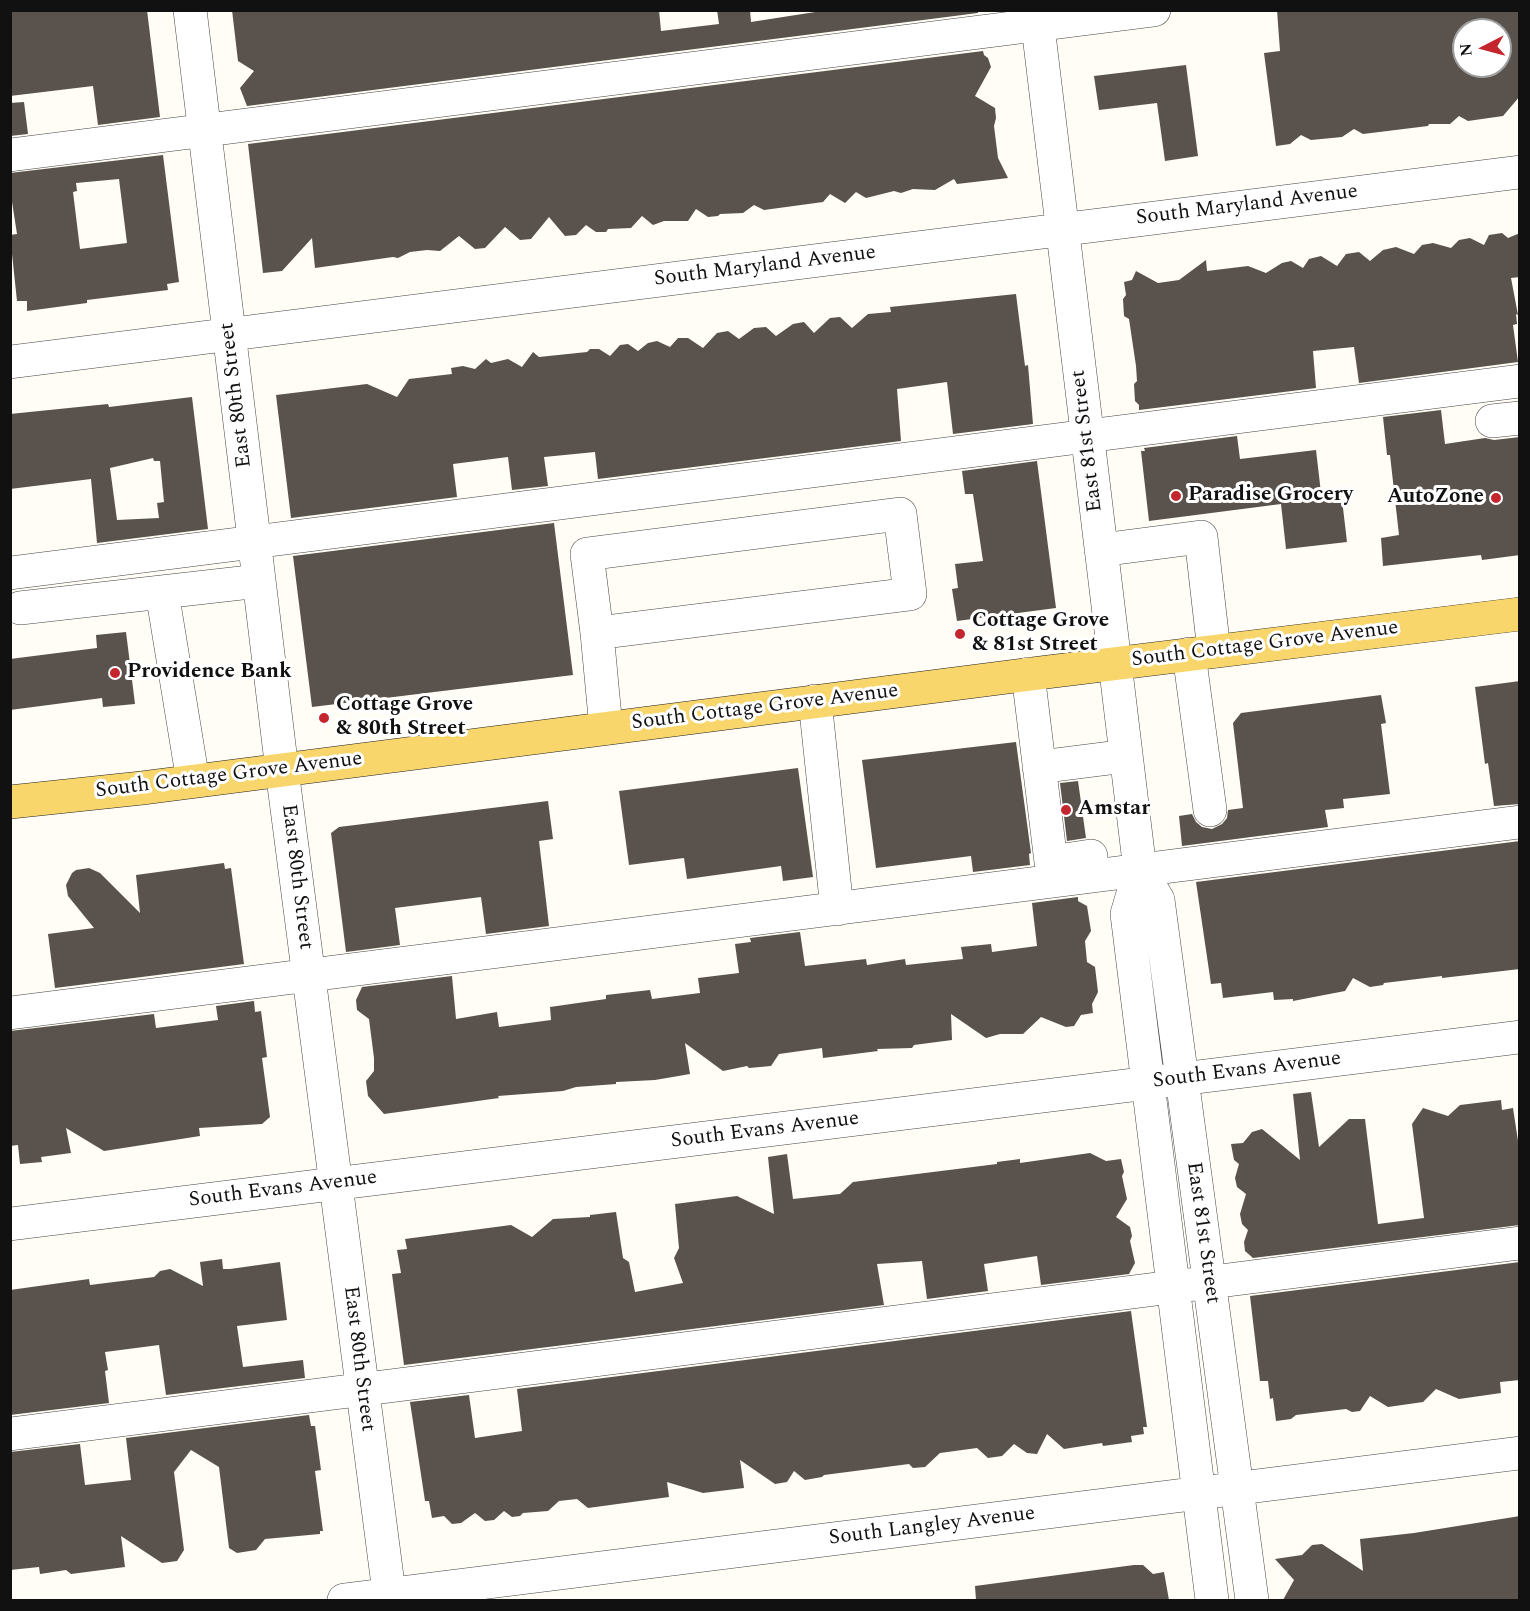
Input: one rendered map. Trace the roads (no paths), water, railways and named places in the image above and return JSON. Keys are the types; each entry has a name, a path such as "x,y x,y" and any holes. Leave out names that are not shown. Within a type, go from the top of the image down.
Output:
{"main road":[{"name":"South Cottage Grove Avenue","path":"10,802 282,770 1202,652 1520,614"}],"street":[{"name":"East 80th Street","path":"190,10 282,770 389,1598"},
{"path":"10,155 1037,18 1154,10"},
{"name":"East 81st Street","path":"1037,18 1139,860 1158,900 1252,1600"},
{"name":"South Maryland Avenue","path":"10,362 1520,172"},
{"path":"10,573 1520,381"},
{"path":"597,633 910,594 900,514 587,554 606,728"},
{"path":"1101,550 1201,537 1202,652 1210,810"},
{"path":"20,608 259,581"},
{"path":"162,592 193,781"},
{"path":"1028,674 1051,861 1139,860"},
{"path":"815,701 837,909"},
{"path":"1039,766 1126,756"},
{"path":"10,1013 837,909 1139,860 1520,822"},
{"name":"East 81st Street","path":"1139,860 1126,914 1212,1600"},
{"name":"South Evans Avenue","path":"10,1224 1520,1037"},
{"path":"10,1434 1520,1243"},
{"name":"South Langley Avenue","path":"344,1600 389,1598 1520,1453"}],"place":[{"name":"Paradise Grocery","path":"1176,496"},
{"name":"AutoZone","path":"1496,498"},
{"name":"Cottage Grove & 81st Street","path":"960,634"},
{"name":"Providence Bank","path":"115,673"},
{"name":"Cottage Grove & 80th Street","path":"324,718"},
{"name":"Amstar","path":"1066,810"}]}
